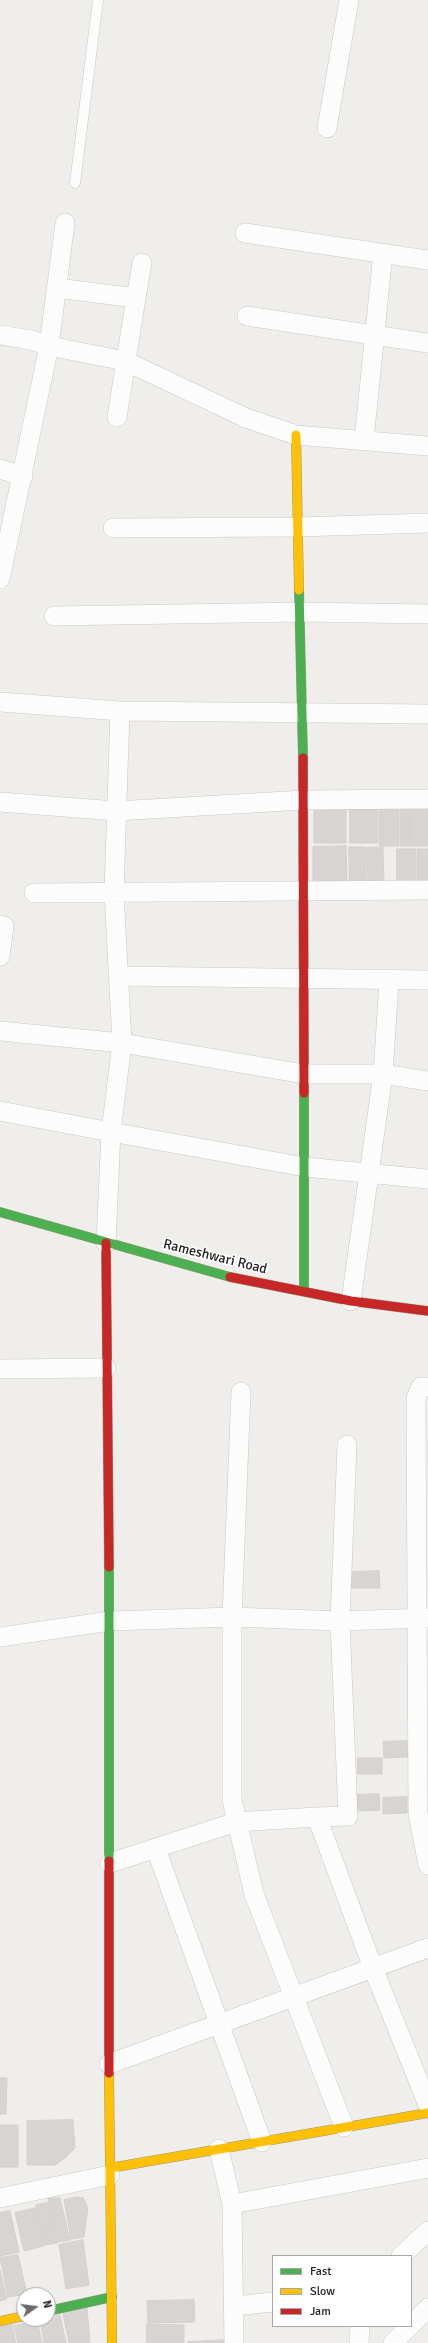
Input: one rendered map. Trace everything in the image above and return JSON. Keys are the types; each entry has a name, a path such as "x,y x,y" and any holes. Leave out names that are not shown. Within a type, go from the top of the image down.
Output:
{"street":[{"path":"327,128 349,0"},
{"path":"0,579 23,476 49,346 65,223"},
{"path":"245,233 428,260"},
{"path":"364,440 383,253"},
{"path":"117,417 142,263"},
{"path":"56,288 136,298"},
{"path":"247,316 428,344"},
{"path":"0,336 31,340 49,346 125,361 246,418 296,435 428,446"},
{"path":"296,435 301,612 305,892 304,1291"},
{"path":"0,469 23,476"},
{"path":"113,528 298,527 428,523"},
{"path":"54,616 301,612 428,614"},
{"path":"0,702 120,711 428,714"},
{"path":"112,2343 109,2064 110,1621 106,1368 106,1243 111,1132 122,1043 120,976 114,892 120,711"},
{"path":"0,802 116,811 304,800 428,799"},
{"path":"34,893 428,890"},
{"path":"0,925 4,926 0,956"},
{"path":"120,976 389,981 428,980"},
{"path":"351,1301 383,1074 389,981"},
{"path":"0,1031 122,1043 304,1074 383,1074 428,1081"},
{"path":"0,1111 305,1167 428,1179"},
{"name":"Rameshwari Road","path":"0,1212 240,1280 351,1301 428,1311"},
{"path":"0,1370 106,1368"},
{"path":"428,1387 421,1388 416,1398 422,1618 418,1814 428,1865"},
{"path":"241,1392 232,1617 232,1800 254,1894 344,2127"},
{"path":"110,1864 236,1822 348,1816 340,1621 346,1445"},
{"path":"0,1637 110,1621 232,1617 340,1621 422,1618"},
{"path":"317,1817 373,1968 428,2106"},
{"path":"156,1849 218,2024 262,2142"},
{"path":"109,2064 428,1948"},
{"path":"0,2198 110,2171 220,2149 428,2113"},
{"path":"220,2149 232,2204 235,2306 234,2343"},
{"path":"232,2204 428,2168"},
{"path":"402,2255 428,2232"},
{"path":"56,2308 112,2297"},
{"path":"235,2306 272,2302"},
{"path":"412,2324 428,2308"},
{"path":"0,2320 16,2317"},
{"path":"359,2343 360,2327"},
{"path":"393,2343 409,2327"}],"lane":[{"path":"75,183 98,0"}],"building":[{"path":"346,807 346,843 314,843 314,808"},
{"path":"380,807 399,807 399,846 380,846"},
{"path":"411,807 428,807 428,846 411,846"},
{"path":"401,808 410,808 410,846 401,846"},
{"path":"350,809 378,809 378,843 350,843"},
{"path":"346,846 347,883 313,884 313,847"},
{"path":"349,847 366,847 366,884 350,885"},
{"path":"383,847 384,886 368,886 367,848"},
{"path":"397,849 416,849 416,884 397,884"},
{"path":"418,849 428,849 428,882 418,882"},
{"path":"379,1571 380,1588 351,1588 350,1572"},
{"path":"407,1741 408,1757 384,1758 383,1742"},
{"path":"358,1758 382,1758 382,1774 358,1774"},
{"path":"379,1794 380,1810 356,1811 355,1795"},
{"path":"407,1797 407,1813 383,1814 383,1798"},
{"path":"0,2078 7,2078 6,2114 0,2114"},
{"path":"73,2120 75,2148 65,2158 55,2165 27,2165 27,2121"},
{"path":"0,2125 18,2125 18,2167 0,2167"},
{"path":"77,2197 83,2198 88,2207 84,2237 71,2239 64,2200"},
{"path":"60,2198 70,2240 58,2242 48,2199"},
{"path":"48,2203 57,2243 45,2245 36,2205"},
{"path":"36,2208 44,2246 24,2251 15,2213"},
{"path":"10,2211 19,2252 0,2256 0,2213"},
{"path":"83,2240 89,2285 66,2289 59,2245"},
{"path":"18,2255 25,2287 16,2287 16,2296 8,2297 0,2258"},
{"path":"0,2270 7,2299 0,2301"},
{"path":"194,2300 195,2322 148,2323 147,2301"},
{"path":"87,2308 90,2343 69,2343 63,2314"},
{"path":"60,2315 66,2343 44,2343 41,2327 56,2327 56,2316"},
{"path":"147,2324 184,2325 184,2343 147,2343"},
{"path":"12,2325 16,2343 0,2343 0,2327"},
{"path":"14,2326 38,2327 42,2343 18,2343"},
{"path":"226,2340 226,2343 188,2343 188,2342"}],"traffic: fast":[{"path":"299,590 303,758"},
{"path":"304,1093 304,1291"},
{"path":"0,1212 230,1277"},
{"path":"109,1567 109,1861"},
{"path":"56,2309 112,2297"}],"traffic: slow":[{"path":"296,435 299,590"},
{"path":"109,2073 112,2343"},
{"path":"110,2168 428,2113"},
{"path":"0,2321 16,2318"}],"traffic: jam":[{"path":"303,758 304,1093"},
{"path":"106,1243 109,1567"},
{"path":"230,1277 351,1301 428,1311"},
{"path":"109,1861 109,2073"}]}
